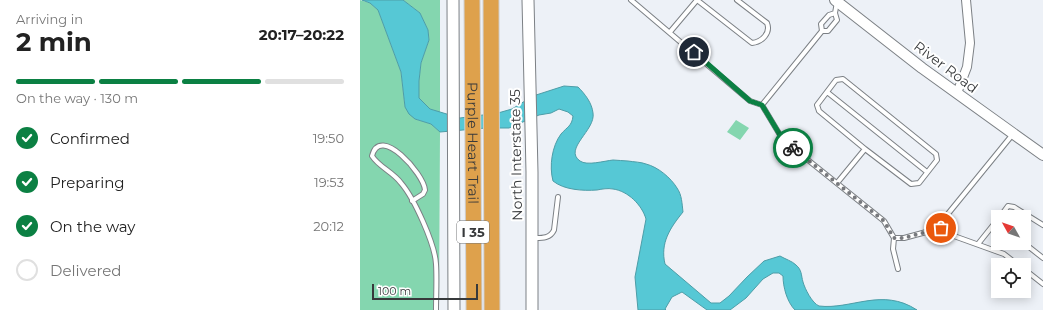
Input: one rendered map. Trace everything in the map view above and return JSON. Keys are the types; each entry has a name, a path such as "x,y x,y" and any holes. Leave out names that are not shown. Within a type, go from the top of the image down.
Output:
{"highway":[{"name":"Purple Heart Trail","path":"472,2 474,310"},
{"name":"Purple Heart Trail","path":"491,2 492,310"}],"main road":[{"path":"453,0 454,310"},
{"name":"North Interstate 35","path":"528,0 532,172 532,310"}],"street":[{"path":"957,93 968,66 970,43 966,0"},
{"name":"River Road","path":"836,1 957,93 1043,155"}],"lane":[{"path":"631,0 750,101 762,105 783,140 884,221 894,238 893,249 898,269"},
{"path":"670,32 697,0 752,43 758,42 767,32 767,23 737,0"},
{"path":"822,30 828,31 837,20 835,13 836,1"},
{"path":"762,105 822,30 821,24 829,15 835,13"},
{"path":"843,79 936,154 937,160 919,183 911,184 865,149 819,111 817,105 836,80 843,79"},
{"path":"827,92 927,172"},
{"path":"941,228 947,215 1013,134"},
{"path":"412,201 423,194 425,190 424,182 410,164 398,153 387,146 377,146 372,156 401,182 433,244 436,263 436,310"},
{"path":"837,183 865,149"},
{"path":"532,238 548,237 552,234 554,230 558,197"},
{"path":"1005,210 1008,206 1019,210"},
{"path":"1031,218 1043,225"},
{"path":"894,238 904,238 941,228 954,236 1004,254 1009,258"},
{"path":"978,244 991,228"},
{"path":"1031,249 1043,258"},
{"path":"1031,275 1043,284"}],"green space":[{"path":"360,0 370,3 378,10 401,72 405,107 415,119 431,124 440,132 439,310 360,310"},
{"path":"403,0 440,0 440,113 430,109 419,98 421,63 429,40 428,30 420,13"},
{"path":"736,120 749,128 740,140 727,132"}],"water":[{"path":"362,0 403,0 420,13 428,30 429,40 421,63 419,98 430,109 460,118 498,113 512,109 533,96 564,86 578,87 588,99 593,113 593,119 577,145 575,151 576,156 580,161 587,163 613,160 644,163 660,170 671,180 680,194 683,212 667,236 664,249 665,264 711,303 720,303 764,261 780,256 793,262 798,267 807,292 811,299 819,306 891,300 904,303 917,310 795,310 786,294 783,276 779,273 773,273 763,279 746,298 730,310 707,310 682,292 672,297 665,309 666,310 638,310 635,277 646,219 638,204 619,190 580,190 557,184 553,181 551,163 553,150 561,134 570,124 573,116 568,112 559,109 551,113 539,115 509,128 486,128 440,132 431,124 415,119 409,114 405,107 401,72 378,10 370,3"}],"way so far":[{"path":"793,148 884,221 894,238 904,238 941,228"}],"route":[{"path":"694,52 750,101 762,105 783,140 793,148"}]}
